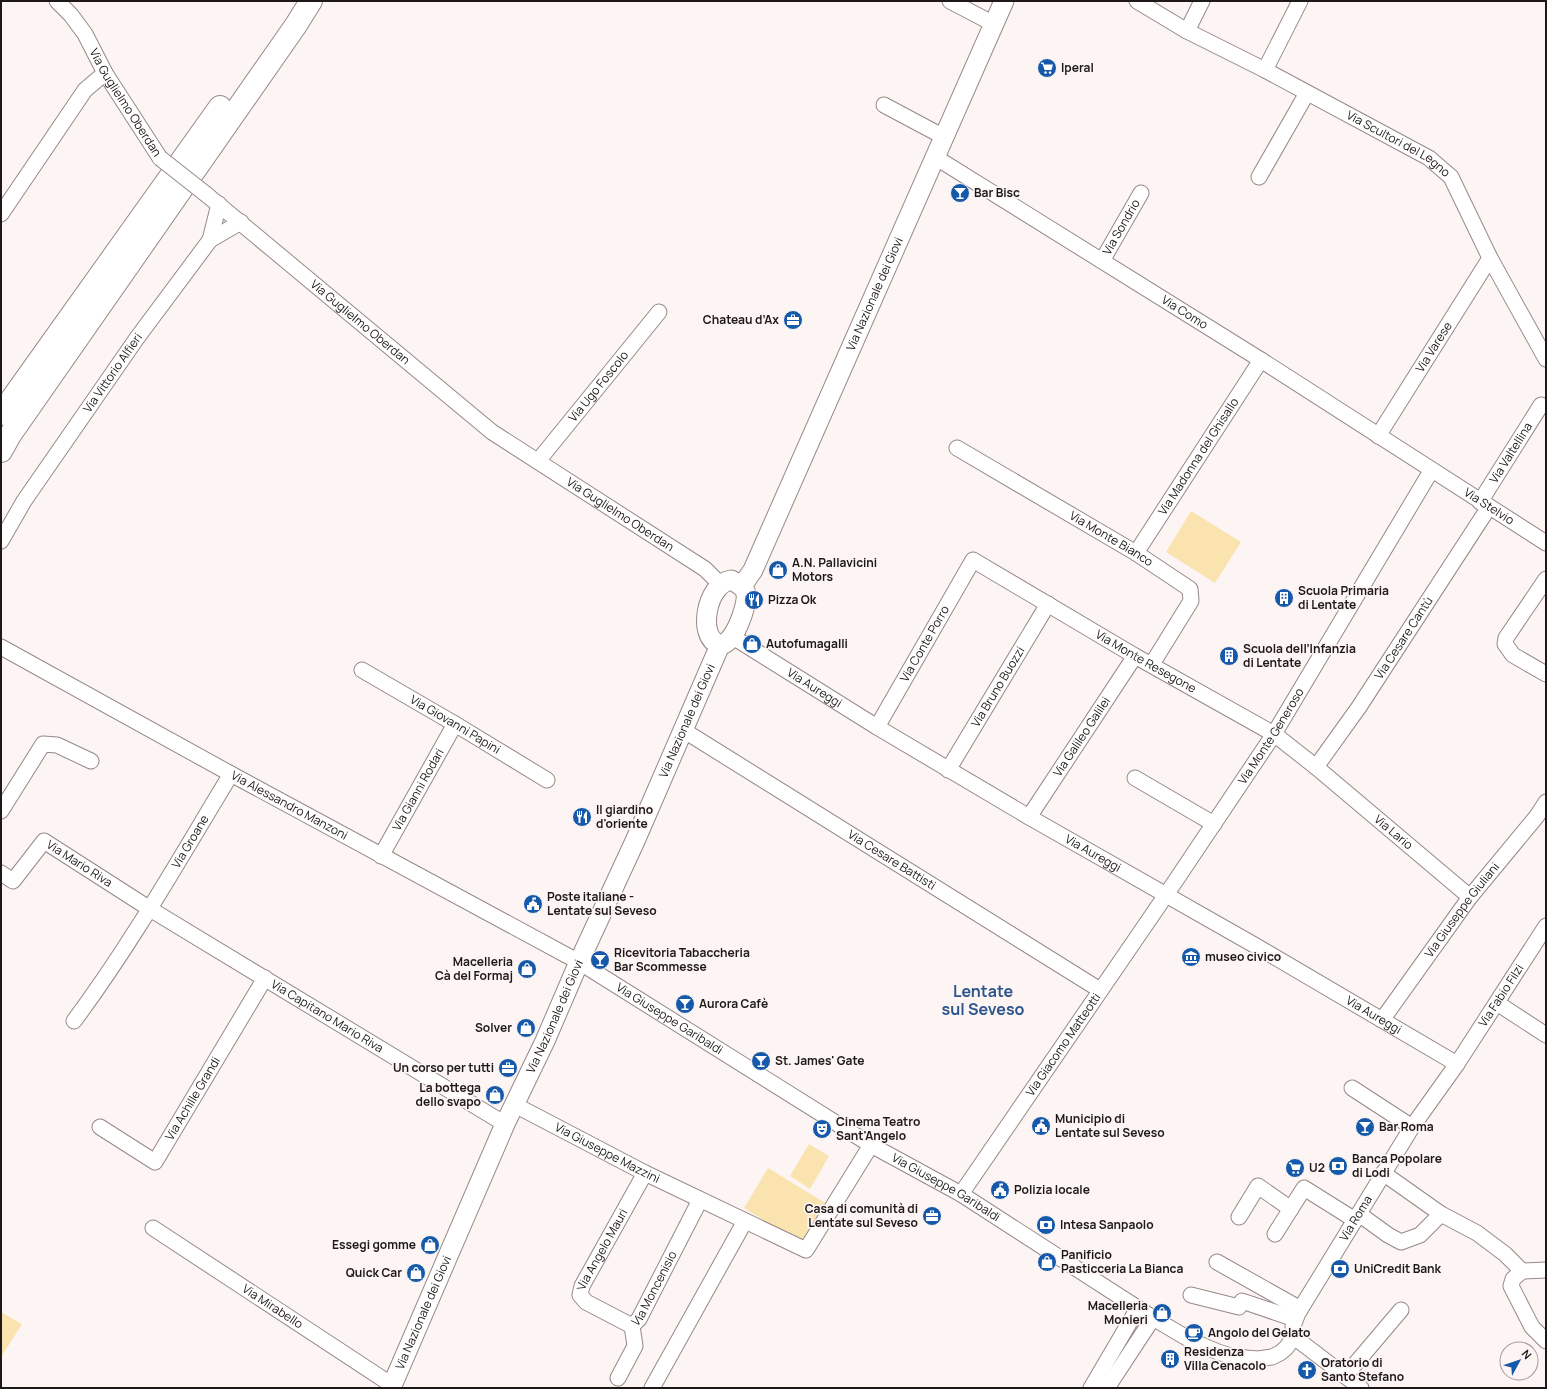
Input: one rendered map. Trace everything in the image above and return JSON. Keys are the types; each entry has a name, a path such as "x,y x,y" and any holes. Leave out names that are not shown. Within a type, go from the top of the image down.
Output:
{"highway":[{"path":"1,414 285,16 293,1"},
{"path":"1,451 10,435 296,25 311,1"}],"main road":[{"name":"Via Nazionale dei Giovi","path":"391,1386 505,1124 545,1041 683,730 727,641 740,622 746,599 746,594 742,586 753,570 1004,1"},
{"path":"727,641 714,642 711,637 708,629 706,614 709,602 720,584 726,581 731,580 742,586"}],"street":[{"name":"Via Guglielmo Oberdan","path":"57,1 71,15 85,34 105,73 160,158 240,222 492,432 705,569 720,584"},
{"path":"950,1 994,24"},
{"name":"Via Scultori del Legno","path":"1137,1 1186,31 1265,70 1429,158 1451,177 1490,258 1546,357"},
{"path":"1186,31 1202,1"},
{"path":"1265,70 1300,1"},
{"path":"1,214 85,90 105,73"},
{"path":"1259,177 1307,93"},
{"path":"884,105 944,137"},
{"name":"Via Como","path":"935,157 1260,360 1431,470"},
{"name":"Via Sondrio","path":"1102,261 1141,193"},
{"name":"Via Vittorio Alfieri","path":"1,541 28,495 137,338 210,240 213,200"},
{"path":"210,240 240,222"},
{"name":"Via Varese","path":"1378,436 1490,258"},
{"name":"Via Ugo Foscolo","path":"538,461 659,312"},
{"name":"Via Madonna del Ghisallo","path":"1136,553 1260,360"},
{"name":"Via Valtellina","path":"1484,504 1542,405"},
{"name":"Via Monte Bianco","path":"957,448 1136,553 1190,589 1191,601 1152,664"},
{"name":"Via Stelvio","path":"1431,470 1546,543"},
{"name":"Via Monte Generoso","path":"1166,895 1274,734 1431,470"},
{"name":"Via Cesare Cantù","path":"1316,767 1359,707 1484,504"},
{"name":"Via Monte Resegone","path":"973,560 1135,656 1152,664 1274,734 1316,767"},
{"name":"Via Conte Porro","path":"877,727 973,560"},
{"path":"1546,579 1506,638 1505,644 1513,655 1546,674"},
{"name":"Via Bruno Buozzi","path":"948,770 1048,604"},
{"name":"Via Aureggi","path":"727,641 877,727 1028,817 1256,946 1457,1064"},
{"name":"Via Alessandro Manzoni","path":"1,647 381,856 579,962"},
{"name":"Via Galileo Galilei","path":"1028,817 1135,656"},
{"name":"Via Giovanni Papini","path":"362,670 547,780"},
{"name":"Via Gianni Rodari","path":"381,856 455,724"},
{"name":"Via Cesare Battisti","path":"683,730 1100,990"},
{"path":"1,811 43,744 58,745 91,762"},
{"name":"Via Lario","path":"1316,767 1470,897"},
{"name":"Via Groane","path":"74,1021 102,984 150,909 231,774"},
{"path":"1135,778 1214,824"},
{"name":"Via Giuseppe Giuliani","path":"1382,1020 1470,897 1537,816 1546,802"},
{"name":"Via Mario Riva","path":"1,873 13,881 44,841 150,909"},
{"name":"Via Giacomo Matteotti","path":"961,1194 1166,895"},
{"name":"Via Capitano Mario Riva","path":"150,909 505,1124"},
{"name":"Via Fabio Filzi","path":"1457,1064 1546,926"},
{"name":"Via Giuseppe Garibaldi","path":"579,962 871,1145 961,1194 1182,1336 1210,1350 1234,1357 1258,1360 1272,1357 1280,1353 1286,1348 1294,1337"},
{"name":"Via Achille Grandi","path":"100,1127 155,1162 265,978"},
{"path":"1497,1003 1546,1035"},
{"name":"Via Roma","path":"1294,1337 1293,1326 1297,1315 1412,1127 1457,1064"},
{"path":"1352,1088 1412,1127"},
{"name":"Via Giuseppe Mazzini","path":"515,1105 645,1173 806,1250 871,1145"},
{"name":"Via Angelo Mauri","path":"632,1326 586,1302 580,1295 582,1286 645,1173"},
{"path":"1383,1173 1441,1214 1477,1233 1505,1254 1522,1271"},
{"path":"1239,1217 1258,1186 1291,1209"},
{"path":"1275,1234 1304,1188 1359,1213 1388,1235 1402,1242 1420,1235 1441,1214"},
{"name":"Via Moncenisio","path":"618,1378 635,1346 632,1326 639,1319 700,1200"},
{"path":"652,1388 745,1221"},
{"name":"Via Mirabello","path":"153,1228 391,1386"},
{"path":"1217,1262 1297,1315"},
{"path":"1546,1270 1522,1271 1513,1279 1511,1286 1532,1326 1546,1341"},
{"path":"1191,1295 1239,1307 1242,1301 1297,1315"},
{"path":"1091,1388 1138,1308"},
{"path":"1345,1376 1401,1310"},
{"path":"1107,1388 1153,1318"},
{"path":"1294,1337 1362,1388"}],"shaded area":[{"path":"1191,511 1241,542 1215,583 1166,552"},
{"path":"809,1144 829,1156 810,1189 790,1176"},
{"path":"768,1168 827,1204 802,1244 744,1208"},
{"path":"1,1312 22,1324 1,1357"}],"place":[{"name":"Iperal","path":"1047,68"},
{"name":"Bar Bisc","path":"960,193"},
{"name":"Chateau d’Ax","path":"793,320"},
{"name":"A.N. Pallavicini Motors","path":"778,570"},
{"name":"Scuola Primaria di Lentate","path":"1284,598"},
{"name":"Pizza Ok","path":"754,600"},
{"name":"Autofumagalli","path":"752,644"},
{"name":"Scuola dell’Infanzia di Lentate","path":"1229,656"},
{"name":"Il giardino d'oriente","path":"582,817"},
{"name":"Poste italiane - Lentate sul Seveso","path":"533,904"},
{"name":"museo civico","path":"1191,957"},
{"name":"Ricevitoria Tabaccheria Bar Scommesse","path":"600,960"},
{"name":"Macelleria Cà del Formaj","path":"527,969"},
{"name":"Aurora Cafè","path":"685,1004"},
{"name":"Solver","path":"526,1028"},
{"name":"St. James' Gate","path":"761,1061"},
{"name":"Un corso per tutti","path":"508,1068"},
{"name":"La bottega dello svapo","path":"495,1095"},
{"name":"Municipio di Lentate sul Seveso","path":"1041,1126"},
{"name":"Bar Roma","path":"1365,1127"},
{"name":"Cinema Teatro Sant'Angelo","path":"822,1129"},
{"name":"Banca Popolare di Lodi","path":"1338,1166"},
{"name":"U2","path":"1295,1168"},
{"name":"Polizia locale","path":"1000,1190"},
{"name":"Casa di comunità di Lentate sul Seveso","path":"932,1216"},
{"name":"Intesa Sanpaolo","path":"1046,1225"},
{"name":"Essegi gomme","path":"430,1245"},
{"name":"Panificio Pasticceria La Bianca","path":"1047,1262"},
{"name":"UniCredit Bank","path":"1340,1269"},
{"name":"Quick Car","path":"416,1273"},
{"name":"Macelleria Monieri","path":"1162,1313"},
{"name":"Angolo del Gelato","path":"1194,1333"},
{"name":"Residenza Villa Cenacolo","path":"1170,1359"},
{"name":"Oratorio di Santo Stefano","path":"1307,1370"}],"district":[{"name":"Lentate sul Seveso","path":"983,1000"}]}
